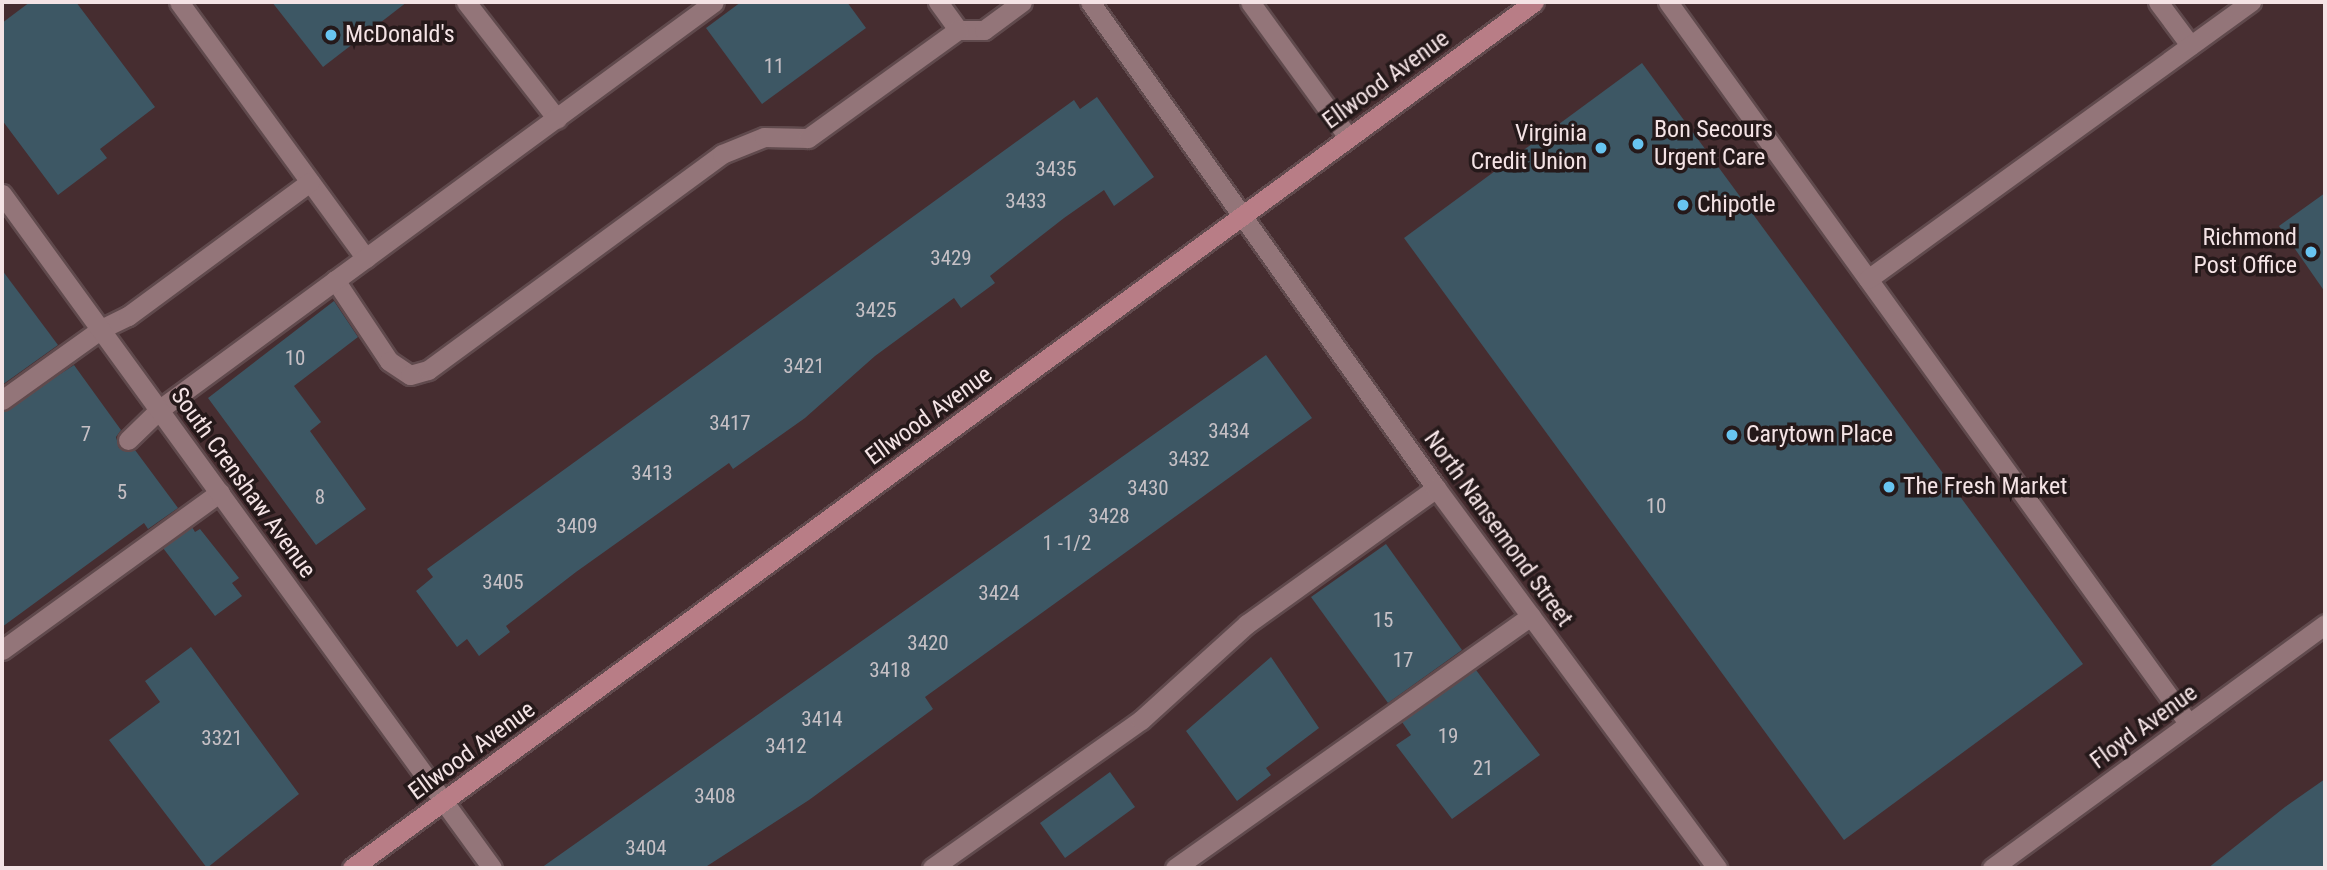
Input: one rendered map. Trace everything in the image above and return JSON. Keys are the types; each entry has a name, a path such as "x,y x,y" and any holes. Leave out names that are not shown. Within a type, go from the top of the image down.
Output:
{"main road":[{"name":"Ellwood Avenue","path":"352,868 1534,2"}],"street":[{"path":"179,2 366,258"},
{"path":"466,2 557,119"},
{"path":"128,440 159,409 714,2"},
{"path":"937,2 958,30"},
{"path":"335,280 389,360 410,375 428,370 722,154 764,137 808,138 958,30 984,30 1022,2"},
{"name":"North Nansemond Street","path":"1090,2 1244,214 1436,488 1717,868"},
{"path":"1250,2 1348,137"},
{"path":"1668,2 2189,724"},
{"path":"2158,2 2190,46"},
{"path":"1868,279 2251,2"},
{"path":"2,400 101,329 128,316 310,181"},
{"name":"South Crenshaw Avenue","path":"2,194 492,868"},
{"path":"932,868 1141,720 1247,624 1436,488"},
{"path":"2,650 220,492"},
{"path":"1175,868 1531,616"},
{"name":"Floyd Avenue","path":"1992,868 2325,624"}],"building":[{"path":"30,2 76,2 155,107 100,149 107,158 58,195 2,120 2,23"},
{"name":"McDonald's","path":"272,2 407,2 323,67"},
{"path":"741,2 847,2 866,28 762,104 706,28"},
{"name":"Carytown Place","path":"1642,63 2083,664 1844,840 1404,238"},
{"path":"1097,97 1154,177 1114,206 1104,190 1064,218 990,276 995,283 961,308 954,298 875,356 805,418 733,469 729,463 576,572 506,626 510,632 479,656 467,639 457,647 416,591 433,577 427,569 1074,100 1080,109"},
{"name":"Richmond Post Office","path":"2325,193 2325,292 2279,226"},
{"path":"2,270 58,345 2,385"},
{"path":"334,301 358,337 294,386 321,422 310,431 366,509 316,545 208,398"},
{"path":"1266,355 1312,418 925,697 933,709 809,800 704,868 541,868"},
{"path":"74,365 121,430 116,437 119,448 135,450 178,508 148,529 144,523 2,627 2,412"},
{"path":"192,527 195,532 200,529 239,578 232,583 242,596 215,616 163,548"},
{"path":"1386,544 1462,650 1388,703 1311,597"},
{"path":"191,647 299,794 207,868 109,740 160,702 145,681"},
{"path":"1271,657 1319,728 1266,768 1271,775 1237,801 1186,731"},
{"path":"1476,670 1540,755 1452,819 1396,745 1411,735 1402,722"},
{"path":"1110,772 1135,807 1065,858 1040,823"},
{"path":"2325,779 2325,868 2208,868 2285,807"}],"place":[{"name":"McDonald's","path":"331,35"},
{"name":"Bon Secours Urgent Care","path":"1638,144"},
{"name":"Virginia Credit Union","path":"1601,148"},
{"name":"Chipotle","path":"1683,205"},
{"name":"Richmond Post Office","path":"2311,252"},
{"name":"Carytown Place","path":"1732,435"},
{"name":"The Fresh Market","path":"1889,487"}]}
